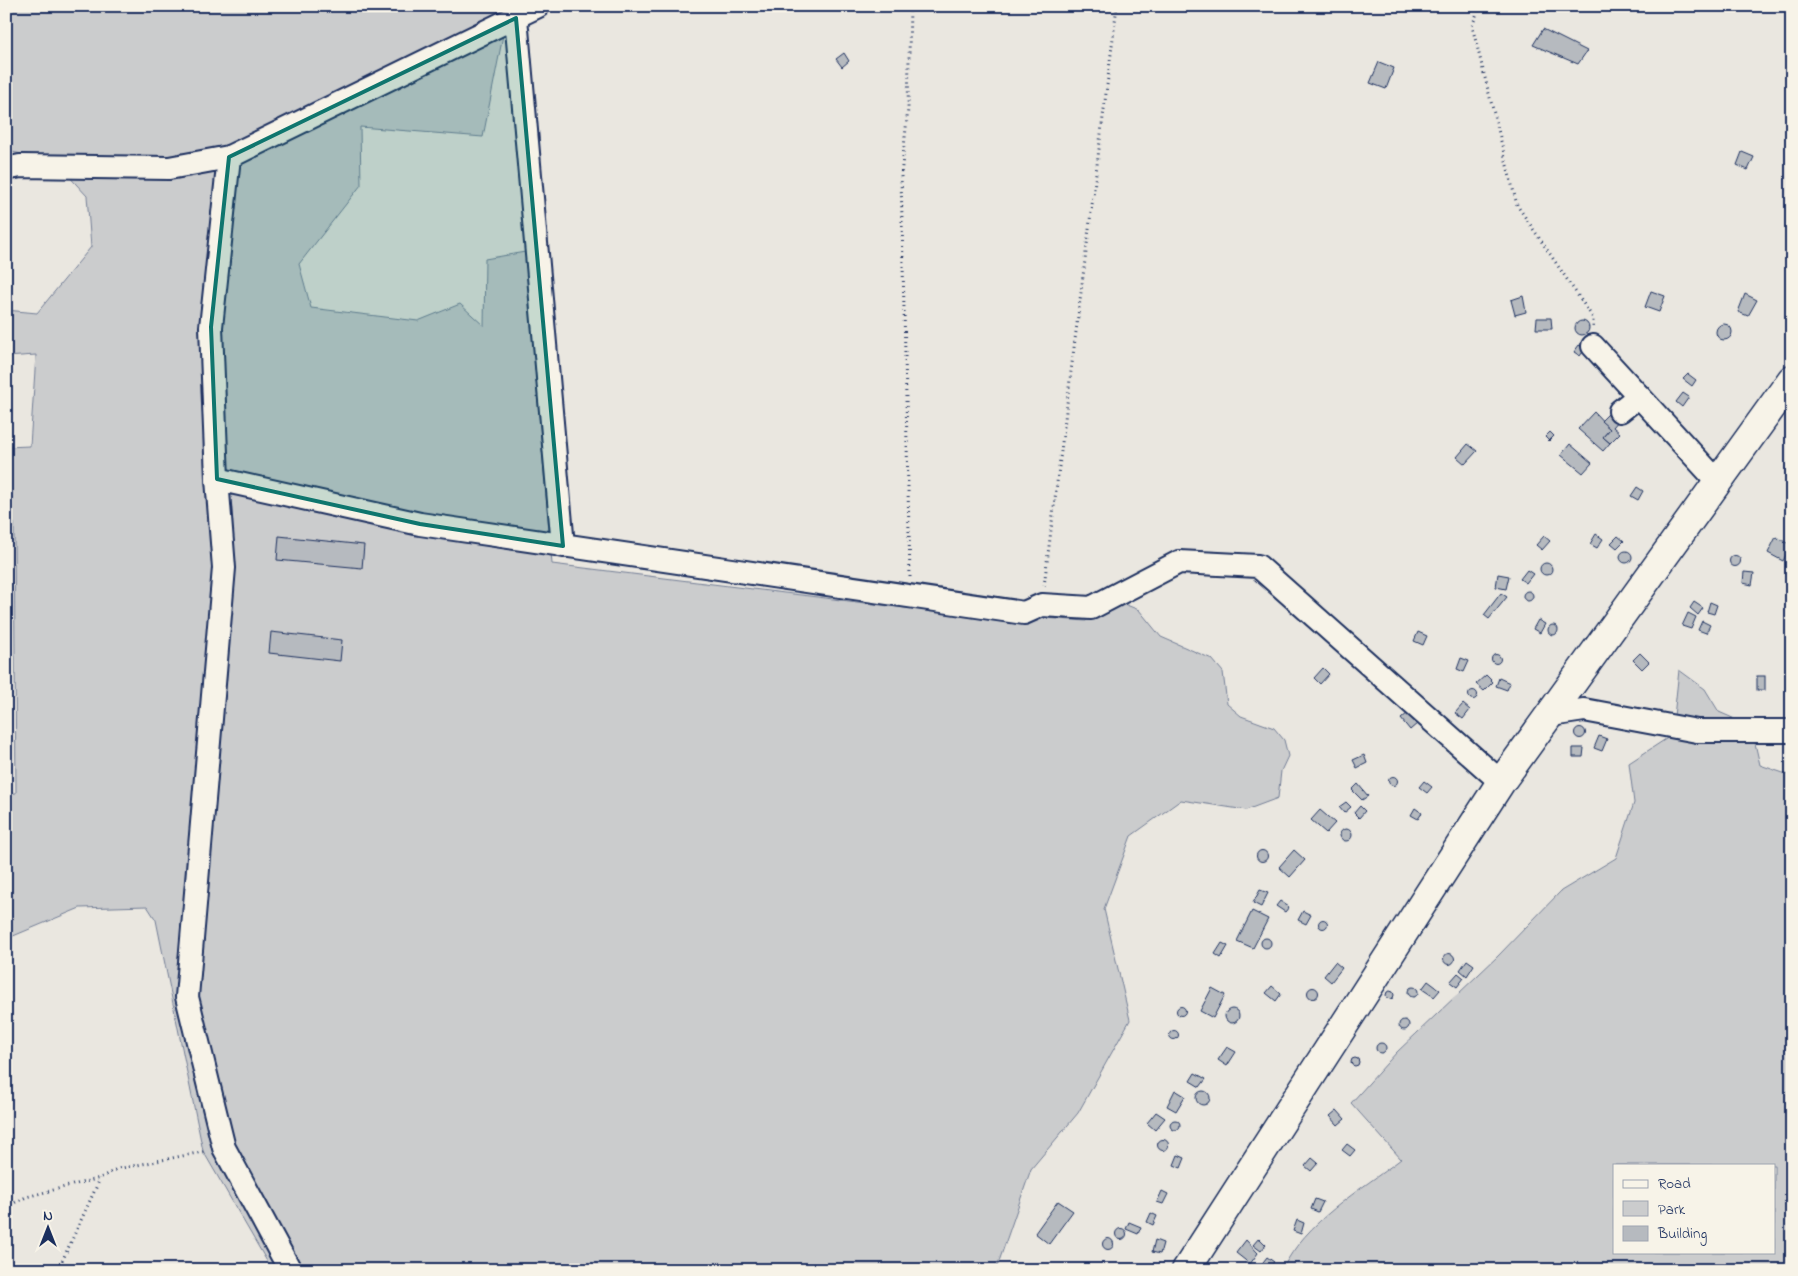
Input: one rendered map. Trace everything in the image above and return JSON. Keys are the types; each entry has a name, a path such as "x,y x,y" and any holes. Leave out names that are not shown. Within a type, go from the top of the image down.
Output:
{"main road":[{"path":"1186,1270 1501,782 1792,380"}],"street":[{"path":"6,169 20,166 169,168 229,157 538,6"},
{"path":"516,18 563,546"},
{"path":"229,157 212,327 217,479 224,568 187,997 224,1148 290,1270"},
{"path":"1592,346 1718,482"},
{"path":"1620,411 1639,396"},
{"path":"217,479 420,524 1024,613 1042,606 1091,608 1179,562 1258,566 1501,782"},
{"path":"1551,714 1584,710 1697,731 1792,731"}],"path":[{"path":"910,6 908,109 901,176 910,595"},
{"path":"1042,606 1117,6"},
{"path":"1480,6 1472,26 1517,205 1593,318 1592,346"},
{"path":"6,1207 26,1197 100,1178 117,1169 224,1148"},
{"path":"58,1270 100,1178"},
{"path":"1788,1270 1792,1267"}],"highlighted area":[{"path":"516,18 563,546 420,524 217,479 211,327 229,157"}],"green space":[{"path":"6,6 523,6 507,15 483,137 360,127 361,185 299,264 311,308 418,321 460,304 484,326 485,259 525,252 552,564 905,608 1086,621 1106,603 1124,604 1139,610 1161,637 1212,659 1223,672 1227,704 1241,716 1274,728 1284,740 1288,756 1281,771 1278,798 1246,810 1181,800 1131,836 1104,909 1130,1020 1078,1113 1031,1169 996,1270 272,1270 203,1151 156,920 147,906 80,908 6,939 6,794 16,793 14,523 6,523 6,447 30,446 36,355 6,357 6,310 37,313 91,247 87,196 54,160 6,151"},
{"path":"1679,670 1705,689 1719,712 1751,726 1760,765 1792,776 1792,1270 1282,1270 1292,1252 1319,1222 1351,1195 1401,1159 1351,1103 1397,1052 1498,956 1561,891 1616,858 1634,803 1629,763 1672,735"}],"building":[{"path":"1543,29 1587,51 1578,64 1533,45"},
{"path":"844,53 849,61 842,67 836,59"},
{"path":"1379,62 1394,68 1386,89 1370,83"},
{"path":"1742,152 1754,157 1748,170 1737,165"},
{"path":"1651,291 1665,296 1659,312 1645,307"},
{"path":"1745,294 1757,300 1748,316 1738,312"},
{"path":"1523,296 1526,312 1515,315 1511,300"},
{"path":"1537,318 1551,318 1552,329 1536,329"},
{"path":"1582,321 1587,323 1589,328 1587,333 1582,335 1577,333 1575,328 1577,323"},
{"path":"1721,324 1727,324 1732,329 1730,338 1721,340 1716,335 1716,329"},
{"path":"1579,345 1585,349 1580,356 1574,352"},
{"path":"1688,374 1696,380 1692,386 1683,379"},
{"path":"1683,393 1689,397 1682,407 1676,402"},
{"path":"1594,412 1610,429 1603,437 1610,443 1603,451 1578,429"},
{"path":"1610,412 1619,420 1613,427 1620,433 1610,443 1603,437 1610,429 1601,421"},
{"path":"1550,432 1554,436 1549,441 1545,437"},
{"path":"1468,444 1477,451 1465,464 1457,457"},
{"path":"1570,444 1592,463 1583,473 1561,455"},
{"path":"1637,487 1643,491 1638,500 1631,496"},
{"path":"1596,534 1603,539 1597,548 1590,544"},
{"path":"279,536 364,545 362,568 277,560"},
{"path":"1544,536 1550,541 1542,550 1536,545"},
{"path":"1618,536 1624,541 1617,548 1611,543"},
{"path":"1776,537 1791,545 1783,561 1768,553"},
{"path":"1624,551 1628,551 1632,557 1628,563 1624,563 1620,559 1620,555"},
{"path":"1733,556 1737,556 1740,561 1739,565 1733,566 1730,563 1730,559"},
{"path":"1546,563 1552,569 1546,575 1540,569"},
{"path":"1527,570 1533,574 1526,583 1520,579"},
{"path":"1744,572 1754,573 1752,585 1743,583"},
{"path":"1498,574 1509,576 1506,589 1496,587"},
{"path":"1528,591 1533,596 1528,601 1523,596"},
{"path":"1501,593 1507,597 1489,619 1484,615"},
{"path":"1694,602 1703,608 1698,615 1690,608"},
{"path":"1710,602 1717,605 1714,614 1707,612"},
{"path":"1688,613 1696,617 1691,629 1682,626"},
{"path":"1538,620 1545,624 1540,633 1533,629"},
{"path":"1702,621 1710,625 1706,633 1698,630"},
{"path":"1551,625 1555,625 1558,630 1557,634 1551,635 1548,632 1548,628"},
{"path":"271,632 342,640 340,661 269,653"},
{"path":"1418,632 1427,636 1423,645 1414,641"},
{"path":"1640,653 1649,662 1642,669 1633,660"},
{"path":"1496,654 1501,659 1496,664 1491,659"},
{"path":"1461,658 1469,661 1464,672 1457,669"},
{"path":"1323,668 1329,674 1320,684 1314,678"},
{"path":"1486,675 1493,682 1484,691 1476,684"},
{"path":"1757,676 1765,676 1765,690 1757,690"},
{"path":"1499,678 1510,683 1507,690 1496,686"},
{"path":"1473,691 1477,695 1473,699 1469,695"},
{"path":"1463,704 1470,710 1463,719 1455,713"},
{"path":"1409,712 1418,723 1410,730 1401,719"},
{"path":"1578,728 1582,728 1585,733 1584,737 1578,738 1575,735 1575,731"},
{"path":"1599,736 1607,739 1602,751 1594,748"},
{"path":"1573,748 1584,748 1583,757 1573,757"},
{"path":"1364,755 1367,763 1357,768 1353,760"},
{"path":"1393,777 1397,781 1393,785 1389,781"},
{"path":"1424,781 1432,787 1427,793 1419,787"},
{"path":"1358,784 1368,796 1362,800 1352,790"},
{"path":"1346,802 1351,807 1344,813 1339,807"},
{"path":"1360,806 1365,811 1359,818 1354,813"},
{"path":"1415,808 1422,813 1418,819 1411,815"},
{"path":"1320,810 1335,823 1326,833 1311,820"},
{"path":"1346,829 1352,835 1346,841 1340,835"},
{"path":"1262,850 1268,856 1262,862 1256,856"},
{"path":"1294,850 1305,860 1290,877 1279,867"},
{"path":"1260,890 1268,893 1261,907 1253,903"},
{"path":"1280,901 1289,907 1285,912 1276,906"},
{"path":"1252,911 1268,919 1253,948 1237,941"},
{"path":"1303,911 1311,915 1306,924 1298,920"},
{"path":"1323,919 1328,924 1323,929 1318,924"},
{"path":"1264,938 1268,938 1271,943 1270,947 1264,948 1261,945 1261,941"},
{"path":"1222,943 1228,946 1221,958 1215,954"},
{"path":"1449,953 1455,959 1449,965 1443,959"},
{"path":"1467,960 1474,965 1467,976 1460,970"},
{"path":"1335,962 1342,968 1331,982 1324,976"},
{"path":"1458,973 1464,978 1457,987 1450,982"},
{"path":"1428,981 1440,990 1434,997 1422,989"},
{"path":"1272,986 1281,994 1276,1001 1266,993"},
{"path":"1413,987 1418,992 1413,997 1408,992"},
{"path":"1212,988 1225,995 1213,1018 1200,1011"},
{"path":"1311,988 1315,988 1318,993 1317,997 1311,998 1308,995 1308,991"},
{"path":"1390,991 1394,995 1390,999 1386,995"},
{"path":"1181,1007 1185,1011 1181,1015 1177,1011"},
{"path":"1229,1009 1235,1009 1239,1016 1235,1023 1229,1023 1225,1019 1225,1013"},
{"path":"1402,1020 1406,1020 1409,1025 1408,1029 1402,1030 1399,1027 1399,1023"},
{"path":"1174,1031 1178,1035 1174,1039 1170,1035"},
{"path":"1379,1043 1383,1043 1386,1048 1385,1052 1379,1053 1376,1050 1376,1046"},
{"path":"1227,1047 1236,1052 1227,1066 1218,1060"},
{"path":"1355,1058 1359,1062 1355,1066 1351,1062"},
{"path":"1195,1073 1206,1079 1200,1087 1190,1081"},
{"path":"1175,1090 1185,1096 1176,1111 1167,1106"},
{"path":"1203,1091 1208,1093 1210,1098 1208,1103 1203,1105 1198,1103 1196,1098 1198,1093"},
{"path":"1337,1110 1345,1119 1338,1125 1330,1116"},
{"path":"1156,1112 1165,1118 1155,1130 1147,1123"},
{"path":"1173,1120 1177,1120 1180,1125 1177,1130 1173,1130 1170,1127 1170,1123"},
{"path":"1161,1140 1165,1140 1168,1145 1167,1149 1161,1150 1158,1147 1158,1143"},
{"path":"1347,1144 1355,1150 1350,1156 1342,1150"},
{"path":"1178,1155 1185,1158 1181,1168 1174,1165"},
{"path":"1312,1158 1318,1163 1311,1171 1305,1166"},
{"path":"1162,1191 1168,1194 1163,1204 1157,1202"},
{"path":"1315,1199 1323,1202 1318,1212 1311,1209"},
{"path":"1058,1201 1073,1211 1049,1244 1035,1233"},
{"path":"1151,1213 1157,1216 1153,1225 1147,1222"},
{"path":"1297,1220 1304,1223 1301,1234 1293,1231"},
{"path":"1129,1222 1141,1227 1138,1234 1126,1229"},
{"path":"1119,1229 1123,1229 1126,1234 1125,1238 1119,1239 1116,1236 1116,1232"},
{"path":"1259,1238 1266,1245 1261,1251 1253,1245"},
{"path":"1106,1239 1110,1239 1113,1244 1112,1248 1106,1249 1103,1246 1103,1242"},
{"path":"1155,1240 1163,1243 1160,1254 1152,1252"},
{"path":"1246,1240 1258,1253 1250,1264 1236,1253"},
{"path":"1267,1257 1274,1262 1267,1270 1257,1270"}]}
